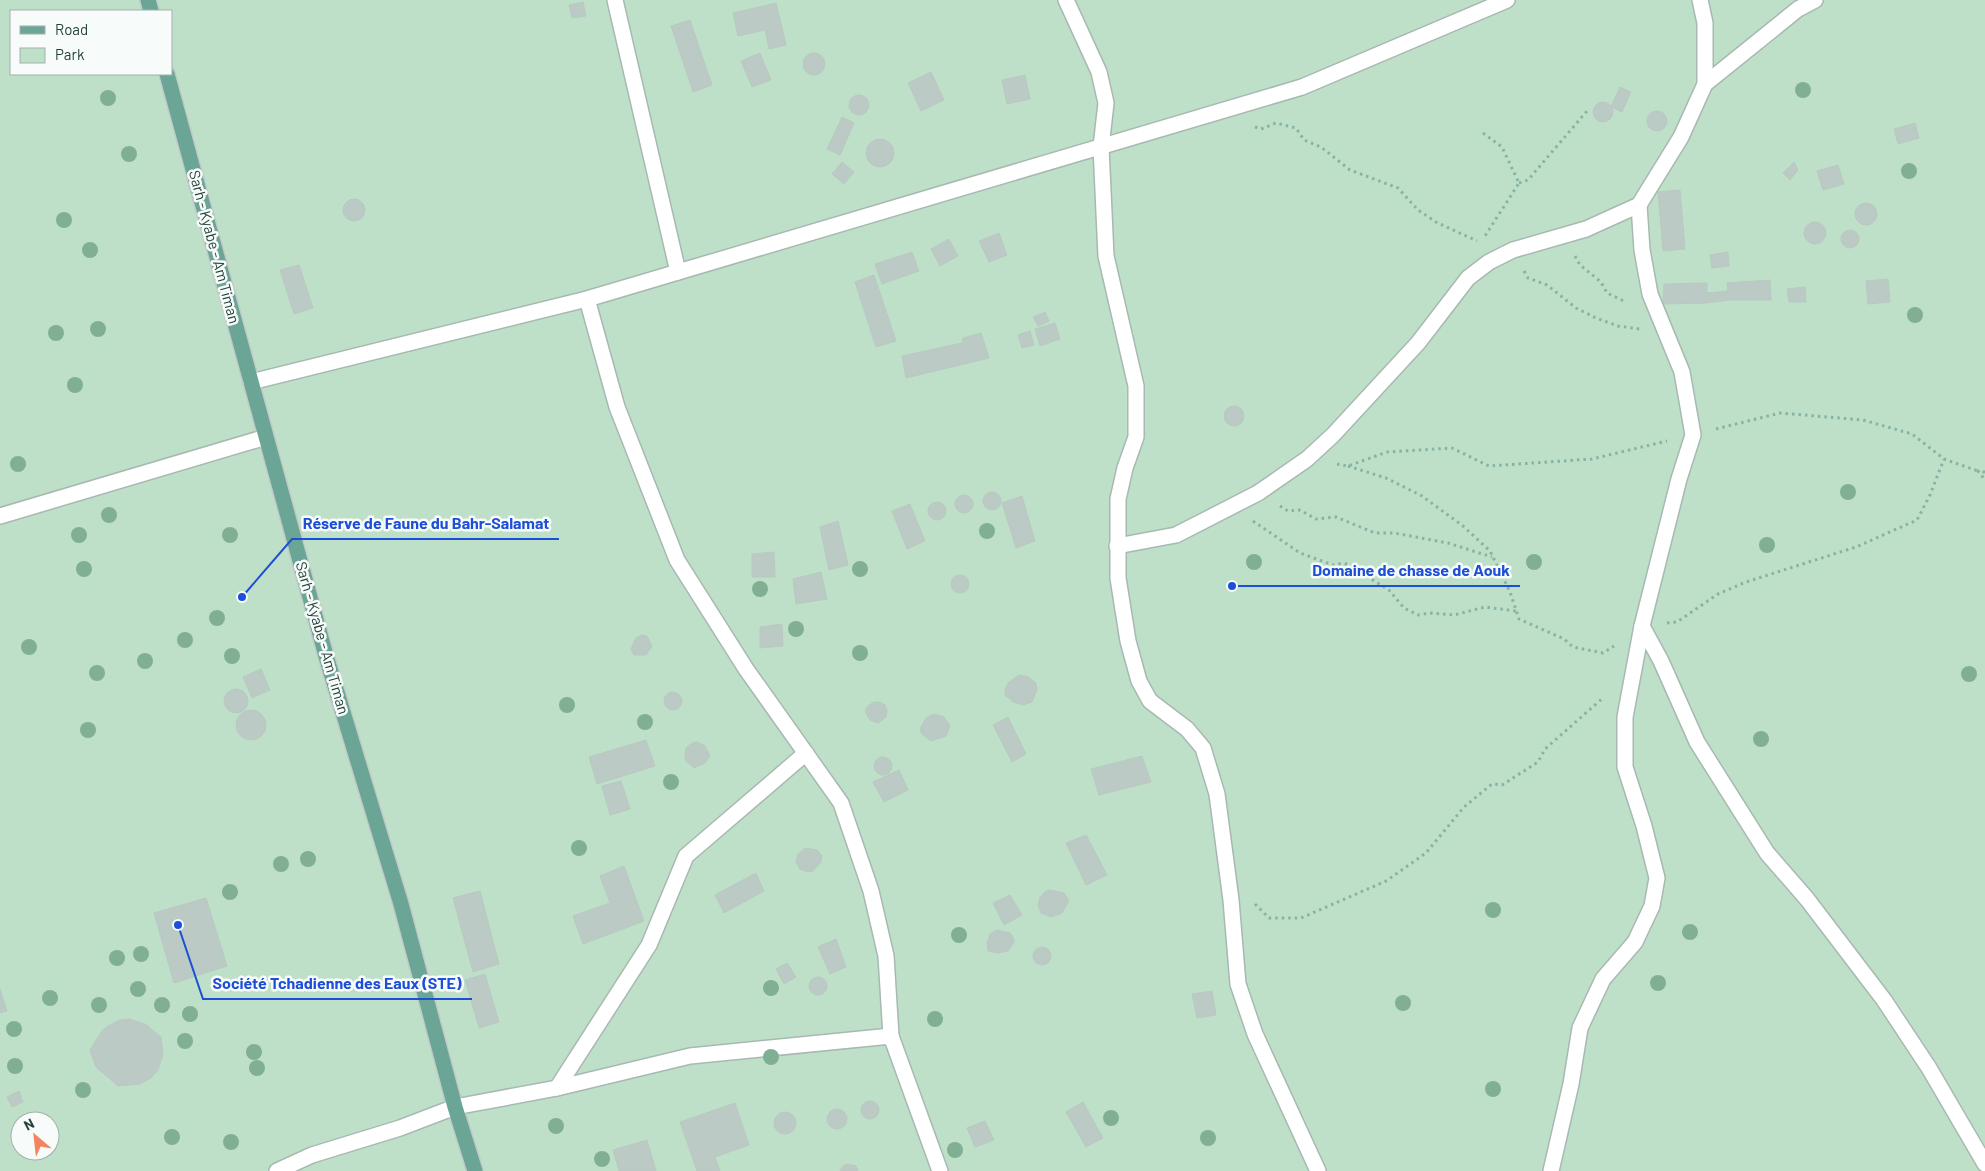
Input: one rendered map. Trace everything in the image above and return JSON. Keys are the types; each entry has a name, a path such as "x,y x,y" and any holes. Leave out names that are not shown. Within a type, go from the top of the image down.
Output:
{"main road":[{"name":"Sarh - Kyabe - Am Timan","path":"167,75 326,656 401,904 455,1108 475,1171"}],"street":[{"path":"615,0 678,272"},
{"path":"1066,0 1099,72 1106,103 1101,147 1106,256 1136,386 1136,437 1125,468 1118,499 1118,578 1128,641 1140,681 1150,701 1187,729 1203,748 1217,794 1231,900 1238,984 1255,1034 1318,1171"},
{"path":"251,382 587,299 1226,110 1302,86 1507,0"},
{"path":"1117,546 1176,535 1258,493 1307,459 1333,435 1418,343 1468,278 1489,262 1513,250 1586,229 1639,205 1681,137 1705,84 1705,23 1700,0"},
{"path":"1705,84 1798,9 1815,0"},
{"path":"1551,1171 1571,1084 1580,1028 1603,979 1636,942 1652,906 1657,878 1626,767 1625,717 1642,626 1679,479 1693,435 1682,372 1650,294 1642,250 1639,205"},
{"path":"587,299 617,407 677,560 746,669 841,802 871,891 886,956 890,1036 940,1171"},
{"path":"0,516 266,437"},
{"path":"1642,626 1661,661 1697,742 1767,852 1807,899 1884,1000 1929,1068 1985,1164"},
{"path":"557,1088 649,945 686,856 806,753"},
{"path":"277,1171 312,1155 400,1128 455,1108 557,1088 690,1056 890,1036"}],"path":[{"path":"1226,110 1261,129 1276,123 1296,128 1304,140 1321,147 1350,170 1398,188 1418,210 1436,222 1480,242"},
{"path":"1468,278 1480,242 1511,198 1518,183 1528,180 1587,111"},
{"path":"1483,133 1502,147 1518,183"},
{"path":"1555,237 1558,246 1574,254 1580,265 1601,282 1607,293 1625,301 1631,306"},
{"path":"1513,250 1528,278 1547,286 1576,308 1628,329 1665,331"},
{"path":"1348,466 1387,452 1452,448 1489,466 1592,459 1780,413 1863,420 1912,434 1944,459 1985,472"},
{"path":"1307,459 1348,466 1386,478 1422,496 1463,526 1490,552 1510,592 1519,619 1564,639 1573,647 1603,653 1642,626 1677,622 1718,594 1746,582 1856,547 1917,520 1944,459"},
{"path":"1978,471 1985,480"},
{"path":"1258,493 1288,511 1300,510 1316,520 1336,517 1375,533 1394,533 1448,544 1492,557"},
{"path":"1232,506 1300,554 1333,565 1343,563 1362,569 1371,579 1389,590 1404,608 1418,615 1430,613 1454,615 1485,607 1516,611"},
{"path":"1231,900 1243,898 1256,904 1268,918 1302,918 1386,881 1426,853 1464,807 1492,784 1502,785 1538,762 1545,749 1607,695"}],"green space":[{"path":"0,0 1985,0 1985,1171 0,1171"}],"building":[{"path":"583,2 586,16 572,18 569,5"},
{"path":"776,3 786,45 769,49 765,30 738,36 733,13"},
{"path":"690,20 712,85 693,92 671,26"},
{"path":"760,53 771,80 752,87 741,61"},
{"path":"814,53 822,56 825,64 822,72 814,75 806,72 803,64 806,56"},
{"path":"931,72 944,100 921,111 908,83"},
{"path":"1025,75 1030,99 1007,104 1002,80"},
{"path":"1620,87 1631,92 1622,112 1611,107"},
{"path":"855,95 863,95 869,101 869,109 863,115 855,115 849,109 849,101"},
{"path":"1603,102 1610,105 1613,112 1610,119 1603,122 1596,119 1593,112 1596,105"},
{"path":"1657,111 1664,114 1667,121 1664,128 1657,131 1650,128 1647,121 1650,114"},
{"path":"842,117 854,123 840,155 827,149"},
{"path":"1915,123 1919,138 1898,144 1894,129"},
{"path":"880,139 890,143 894,153 890,163 880,167 870,163 866,153 870,143"},
{"path":"842,162 854,172 844,184 832,174"},
{"path":"1794,162 1798,170 1790,180 1783,173"},
{"path":"1838,165 1844,184 1823,190 1817,171"},
{"path":"1680,190 1685,249 1663,251 1658,192"},
{"path":"354,199 364,206 365,210 358,220 354,221 344,214 343,210 350,200"},
{"path":"1866,203 1874,206 1877,214 1874,222 1866,225 1858,222 1855,214 1858,206"},
{"path":"1815,222 1823,225 1826,233 1823,241 1815,244 1807,241 1804,233 1807,225"},
{"path":"1850,230 1858,235 1859,239 1854,247 1850,248 1842,243 1841,239 1846,231"},
{"path":"999,233 1007,255 989,262 979,241"},
{"path":"949,239 958,256 940,266 931,249"},
{"path":"912,252 919,271 882,284 875,264"},
{"path":"1728,252 1729,266 1712,268 1710,255"},
{"path":"299,265 313,308 294,314 280,270"},
{"path":"874,275 896,341 876,347 855,282"},
{"path":"1888,279 1890,302 1868,304 1866,281"},
{"path":"1770,280 1771,300 1729,300 1727,283"},
{"path":"1707,283 1707,303 1663,304 1664,284"},
{"path":"1805,287 1806,302 1789,302 1787,289"},
{"path":"1728,291 1729,300 1707,303 1707,293"},
{"path":"1045,312 1049,321 1038,326 1033,317"},
{"path":"1055,323 1060,339 1040,346 1035,329"},
{"path":"1030,331 1034,345 1022,348 1018,335"},
{"path":"981,333 989,358 906,378 902,356 962,343 963,338"},
{"path":"1234,406 1241,409 1244,416 1241,423 1234,426 1227,423 1224,416 1227,409"},
{"path":"992,492 998,495 1001,501 998,507 992,510 986,507 983,501 986,495"},
{"path":"964,495 970,498 973,504 970,510 964,513 958,510 955,504 958,498"},
{"path":"1022,496 1035,541 1016,548 1002,503"},
{"path":"937,502 943,505 946,511 943,517 937,520 931,517 928,511 931,505"},
{"path":"910,504 925,541 907,549 892,511"},
{"path":"838,521 848,565 829,570 820,527"},
{"path":"774,552 775,577 752,577 752,554"},
{"path":"821,572 827,599 796,604 793,579"},
{"path":"956,575 964,575 969,580 967,591 956,593 951,588 951,580"},
{"path":"782,624 783,646 760,648 760,627"},
{"path":"642,635 647,636 652,646 646,655 634,655 631,649 636,638"},
{"path":"261,669 270,690 252,698 243,677"},
{"path":"1019,675 1028,677 1036,683 1037,690 1032,702 1023,705 1013,702 1005,695 1005,689 1009,682"},
{"path":"236,689 245,692 248,701 245,710 236,713 227,710 224,701 227,692"},
{"path":"669,692 677,692 682,697 680,708 669,710 664,705 664,697"},
{"path":"874,702 880,702 885,705 887,711 886,717 878,723 870,720 865,711"},
{"path":"251,710 262,714 266,725 262,736 251,740 240,736 236,725 240,714"},
{"path":"934,714 944,717 950,726 946,736 931,741 922,734 920,729 926,718"},
{"path":"1008,717 1026,754 1012,762 993,725"},
{"path":"646,740 655,766 597,784 589,757"},
{"path":"697,742 705,746 710,756 705,763 694,768 685,760 685,754 686,748 692,743"},
{"path":"1142,756 1151,782 1099,795 1091,769"},
{"path":"883,757 889,760 892,766 889,772 883,775 877,772 874,766 877,760"},
{"path":"899,770 908,790 884,802 873,782"},
{"path":"621,781 630,809 610,815 602,786"},
{"path":"1086,835 1107,875 1086,885 1066,843"},
{"path":"805,848 817,850 822,856 821,862 812,872 800,869 796,862 798,854"},
{"path":"624,866 644,921 583,944 573,916 610,903 600,876"},
{"path":"756,873 764,891 724,913 715,895"},
{"path":"1050,890 1064,893 1069,901 1062,913 1051,917 1041,913 1038,905 1040,897"},
{"path":"480,891 499,964 473,972 453,898"},
{"path":"1010,895 1022,915 1004,925 993,903"},
{"path":"206,898 227,966 174,983 154,913"},
{"path":"997,930 1010,933 1013,937 1014,942 1008,951 998,953 988,951 987,943 990,934"},
{"path":"836,939 846,967 830,974 818,947"},
{"path":"1042,947 1048,950 1051,956 1048,962 1042,965 1036,962 1033,956 1036,950"},
{"path":"787,963 796,977 784,984 776,969"},
{"path":"485,974 499,1022 479,1028 465,980"},
{"path":"818,977 824,980 827,986 824,992 818,995 812,992 809,986 812,980"},
{"path":"0,989 7,1011 0,1013"},
{"path":"1212,991 1216,1015 1197,1018 1192,994"},
{"path":"129,1019 145,1024 161,1037 163,1054 158,1070 151,1078 140,1084 118,1086 96,1067 90,1050 102,1031 108,1026 120,1020"},
{"path":"19,1091 23,1102 12,1107 7,1097"},
{"path":"870,1101 876,1104 879,1110 876,1116 870,1119 864,1116 861,1110 864,1104"},
{"path":"1083,1102 1103,1138 1086,1147 1066,1112"},
{"path":"735,1103 749,1145 715,1157 720,1171 697,1171 680,1122"},
{"path":"837,1109 844,1112 847,1119 844,1126 837,1129 830,1126 827,1119 830,1112"},
{"path":"785,1112 793,1115 796,1123 793,1131 785,1134 777,1131 774,1123 777,1115"},
{"path":"985,1121 994,1140 975,1147 967,1128"},
{"path":"647,1140 656,1171 619,1171 613,1150"},
{"path":"848,1164 856,1166 858,1171 840,1171 843,1166"}],"place":[{"name":"Domaine de chasse de Aouk","path":"1232,586"},
{"name":"Réserve de Faune du Bahr-Salamat","path":"242,597"},
{"name":"Société Tchadienne des Eaux (STE)","path":"178,925"}]}
